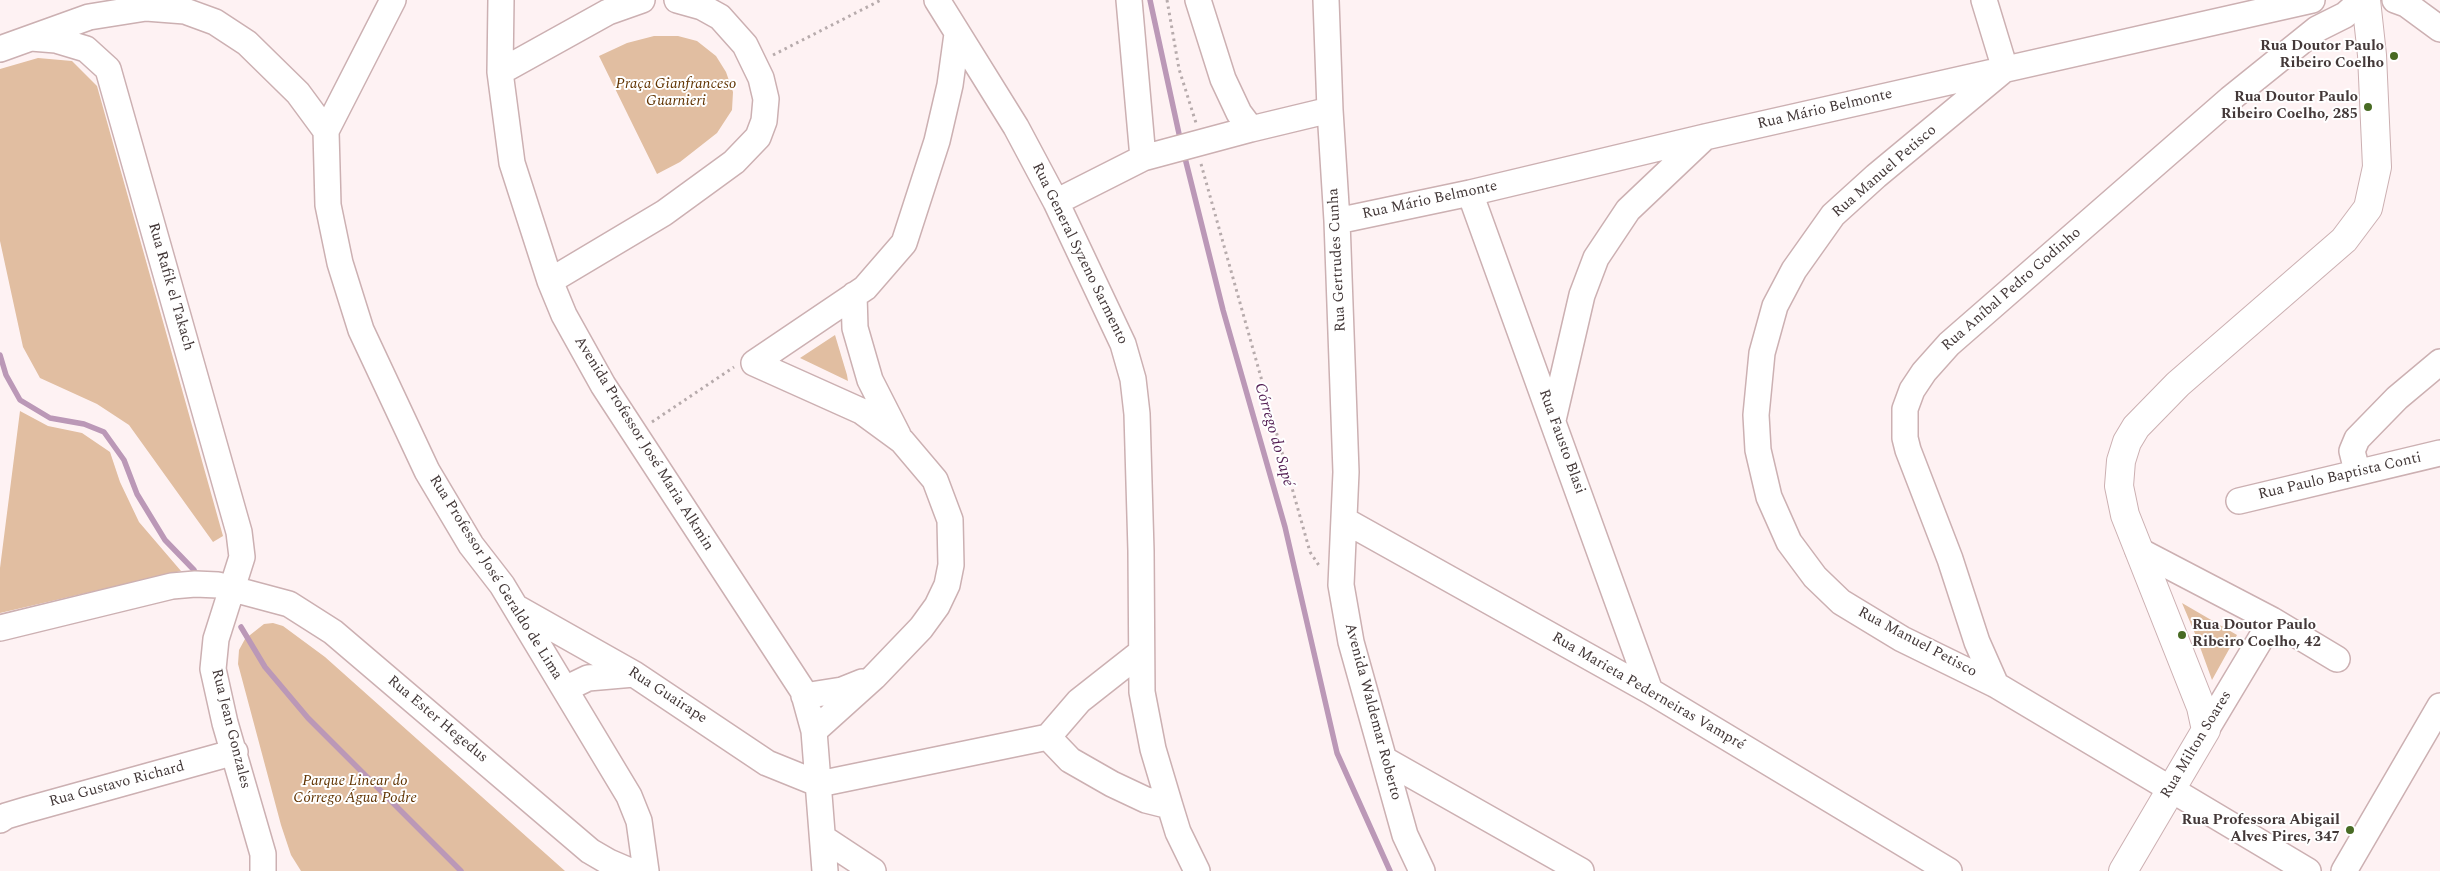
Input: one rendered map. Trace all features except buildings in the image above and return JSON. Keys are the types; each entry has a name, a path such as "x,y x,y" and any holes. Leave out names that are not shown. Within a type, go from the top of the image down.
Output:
{"main road":[{"path":"2206,730 2201,707 2125,515 2119,486 2122,461 2127,442 2136,427 2178,384 2344,240 2368,208 2378,167 2372,55 2366,0"},
{"name":"Rua Milton Soares","path":"2123,871 2206,730"}],"street":[{"name":"Rua Professor José Geraldo de Lima","path":"393,0 326,131 328,205 340,263 361,330 427,471 471,545 502,585 629,796 639,821 646,871"},
{"name":"Avenida Professor José Maria Alkmin","path":"501,0 500,72 512,163 550,281 564,315 603,385 796,680 804,696 814,731 825,871"},
{"path":"500,72 608,12 642,0"},
{"path":"550,281 664,213 734,162 758,137 764,121 763,85 756,64 745,45 720,17 702,7 677,0"},
{"name":"Rua General Syzeno Sarmento","path":"937,0 1016,127 1056,202 1123,344 1133,379 1137,414 1141,541 1140,653 1142,692 1153,749 1170,806 1178,832 1197,871"},
{"path":"1129,0 1152,156"},
{"path":"1198,0 1223,79 1238,113 1251,129"},
{"name":"Rua Gertrudes Cunha","path":"1326,0 1337,221 1346,472 1344,520"},
{"path":"1984,0 2005,69"},
{"name":"Rua Mário Belmonte","path":"1337,221 1470,193 1705,137 2312,0"},
{"name":"Rua Aníbal Pedro Godinho","path":"1996,685 1977,642 1950,559 1908,450 1905,438 1905,409 1912,390 1924,372 1949,344 2230,99 2318,29 2345,15 2362,0"},
{"path":"2396,0 2406,4 2440,29"},
{"path":"0,49 89,17 146,8 184,6 215,22 247,43 298,93 326,131"},
{"path":"754,363 865,288 904,244 938,141 950,85 957,34"},
{"name":"Rua Rafik el Takach","path":"31,38 56,40 86,49 108,69 239,532 242,557 233,589"},
{"name":"Rua Manuel Petisco","path":"2005,69 1876,176 1833,216 1813,241 1775,306 1762,353 1756,415 1758,450 1770,497 1789,542 1815,577 1841,602 1902,638 1996,685 2308,871"},
{"path":"1056,202 1152,156 1330,110"},
{"path":"1553,420 1582,295 1596,258 1628,210 1705,137"},
{"name":"Rua Fausto Blasi","path":"1470,193 1650,691"},
{"path":"854,295 855,328 870,380 902,441"},
{"path":"2357,471 2352,452 2357,439 2397,398 2440,362"},
{"path":"754,363 862,411 902,441 917,456 940,489 950,520 951,565 946,585 937,606 921,628 874,678 814,731"},
{"name":"Rua Paulo Baptista Conti","path":"2239,501 2357,471 2440,453"},
{"name":"Avenida Waldemar Roberto","path":"1344,520 1341,585 1351,642 1405,836 1422,871"},
{"name":"Rua Marieta Pederneiras Vampré","path":"1344,520 1650,691 1949,871"},
{"path":"2138,550 2272,620 2337,659"},
{"name":"Rua Ester Hegedus","path":"0,628 172,586 195,584 233,589 289,604 333,632 590,851 630,871"},
{"name":"Rua Jean Gonzales","path":"233,589 216,639 213,670 263,854 263,871"},
{"name":"Rua Guairape","path":"515,606 634,674 767,763 819,784"},
{"name":"Rua Milton Soares","path":"2206,730 2272,620"},
{"path":"819,784 1048,737 1079,701 1140,653"},
{"path":"566,689 588,678 634,674"},
{"path":"804,696 842,690 874,678"},
{"path":"2344,871 2440,706"},
{"path":"1048,737 1070,760 1112,784 1146,800 1170,806"},
{"name":"Rua Gustavo Richard","path":"0,820 6,816 235,752"},
{"path":"1385,760 1581,871"},
{"path":"823,838 873,871"}],"path":[{"path":"756,64 881,0"},
{"path":"1167,0 1179,69 1201,142 1201,166 1310,552 1320,569"},
{"path":"634,433 733,367 754,363"}],"green space":[{"name":"Praça Gianfranceso Guarnieri","path":"654,36 678,36 697,41 716,56 726,72 733,92 732,110 717,133 680,162 657,174 599,56 627,43"},
{"path":"38,58 72,61 97,86 223,536 213,542 129,425 97,404 40,378 23,347 0,241 0,69"},
{"path":"835,335 847,375 848,381 800,358"},
{"path":"20,411 48,426 82,433 110,452 120,482 139,522 181,571 0,613 0,568"},
{"path":"2182,603 2237,635 2212,680 2196,636"},
{"name":"Parque Linear do Córrego Água Podre","path":"273,623 283,626 325,657 565,871 301,871 291,855 281,825 238,664 239,650 245,639 264,624"}],"waterway":[{"name":"Córrego do Sapé","path":"1150,0 1181,143"},
{"name":"Córrego do Sapé","path":"1184,154 1223,310 1285,527 1337,753 1390,871"},
{"path":"0,355 6,375 20,400 50,418 84,424 104,432 124,460 137,494 165,540 194,570"},
{"path":"241,627 265,667 308,718 461,871"}],"place":[{"name":"Rua Doutor Paulo Ribeiro Coelho","path":"2394,56"},
{"name":"Rua Doutor Paulo Ribeiro Coelho, 285","path":"2368,107"},
{"name":"Rua Doutor Paulo Ribeiro Coelho, 42","path":"2182,635"},
{"name":"Rua Professora Abigail Alves Pires, 347","path":"2350,830"}]}
